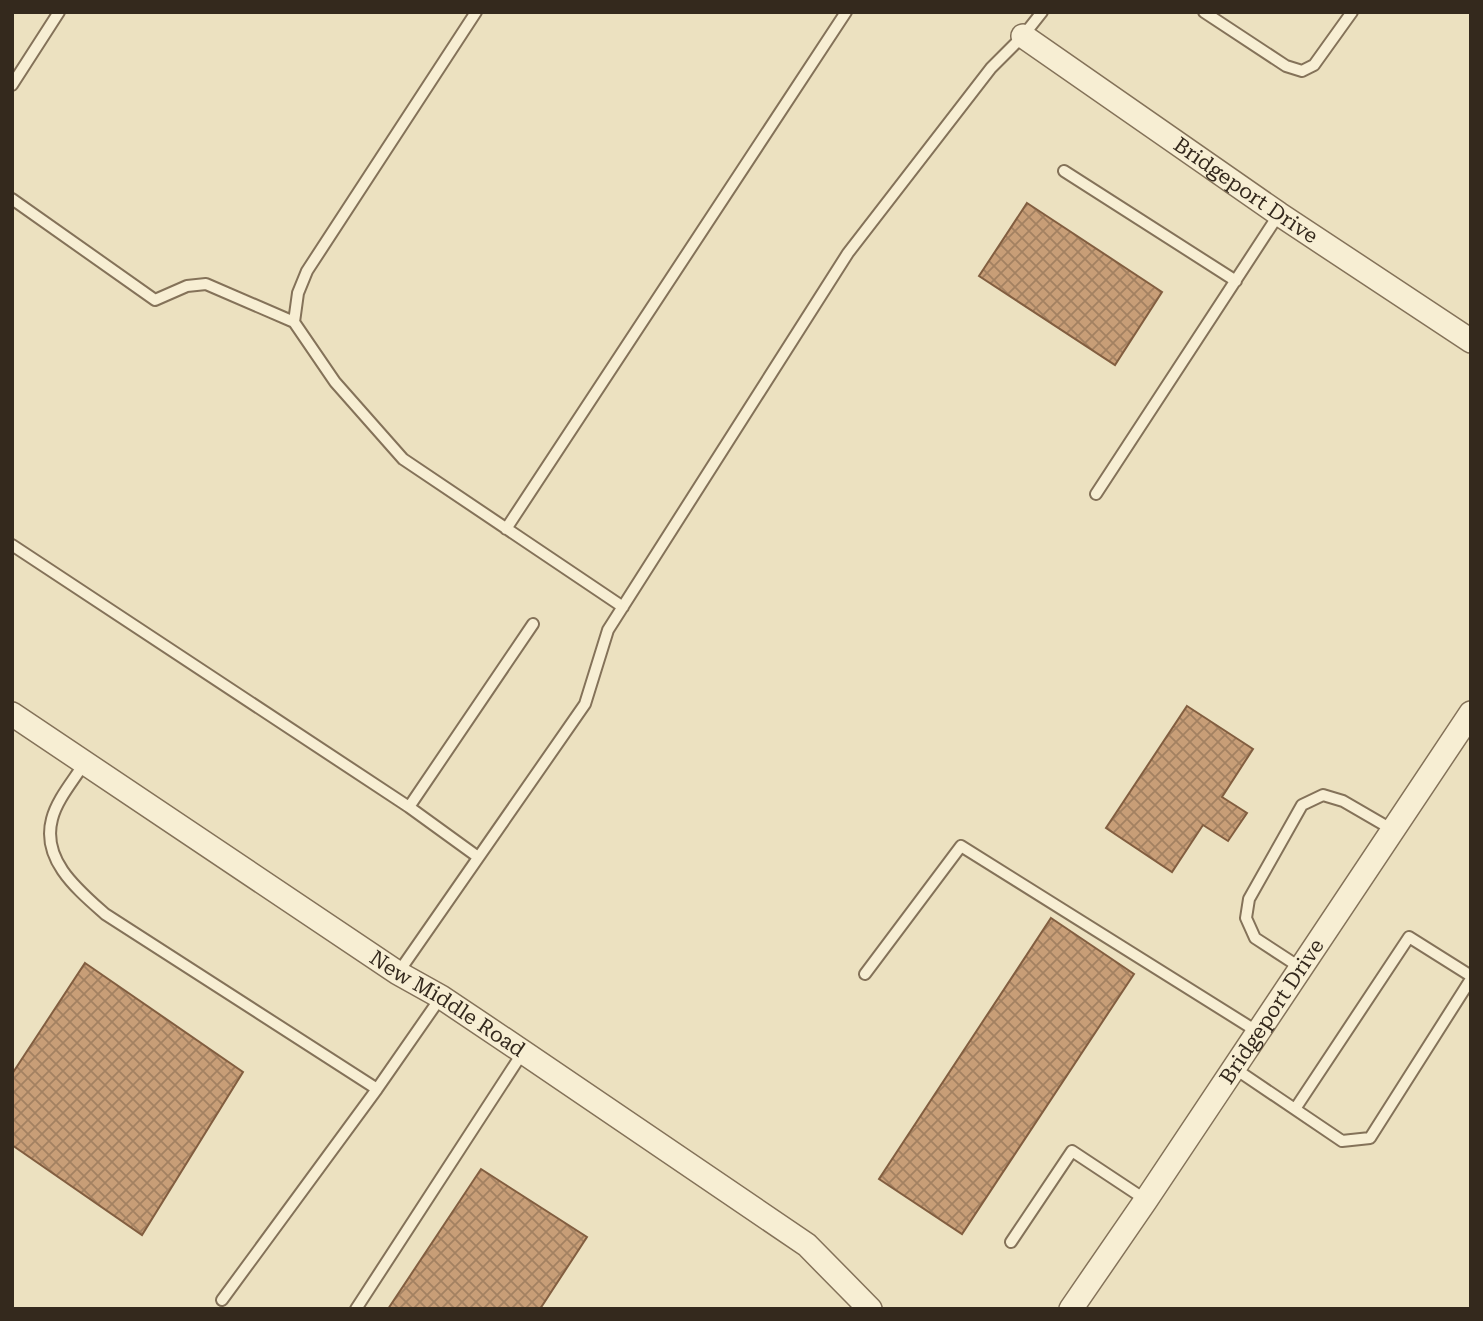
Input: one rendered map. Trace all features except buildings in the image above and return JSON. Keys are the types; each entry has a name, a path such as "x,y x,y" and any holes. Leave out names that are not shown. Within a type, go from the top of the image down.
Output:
{"street":[{"name":"Bridgeport Drive","path":"1023,36 1279,214 1471,341"},
{"name":"Bridgeport Drive","path":"1071,1309 1471,713"},
{"name":"New Middle Road","path":"12,714 398,973 441,997 807,1245 870,1309"}],"lane":[{"path":"12,85 59,12"},
{"path":"294,322 298,293 307,271 476,12"},
{"path":"506,528 846,12"},
{"path":"398,973 585,705 608,630 848,253 991,68 1023,36 1042,12"},
{"path":"1204,12 1286,66 1302,71 1314,65 1352,12"},
{"path":"1064,170 1236,281"},
{"path":"12,199 155,300 187,286 206,284 294,322 335,383 403,458 623,607"},
{"path":"1096,494 1279,214"},
{"path":"12,545 409,807 478,857"},
{"path":"409,807 533,624"},
{"path":"85,762 62,797 52,819 50,845 58,864 78,890 105,914 377,1090"},
{"path":"1301,968 1255,938 1246,918 1249,899 1302,805 1323,796 1343,801 1393,830"},
{"path":"865,974 961,846 1258,1032"},
{"path":"1234,1068 1295,1110 1342,1141 1370,1139 1471,978 1409,937 1295,1110"},
{"path":"222,1300 377,1090 441,997"},
{"path":"356,1309 523,1052"},
{"path":"1011,1242 1072,1151 1146,1200"}]}
